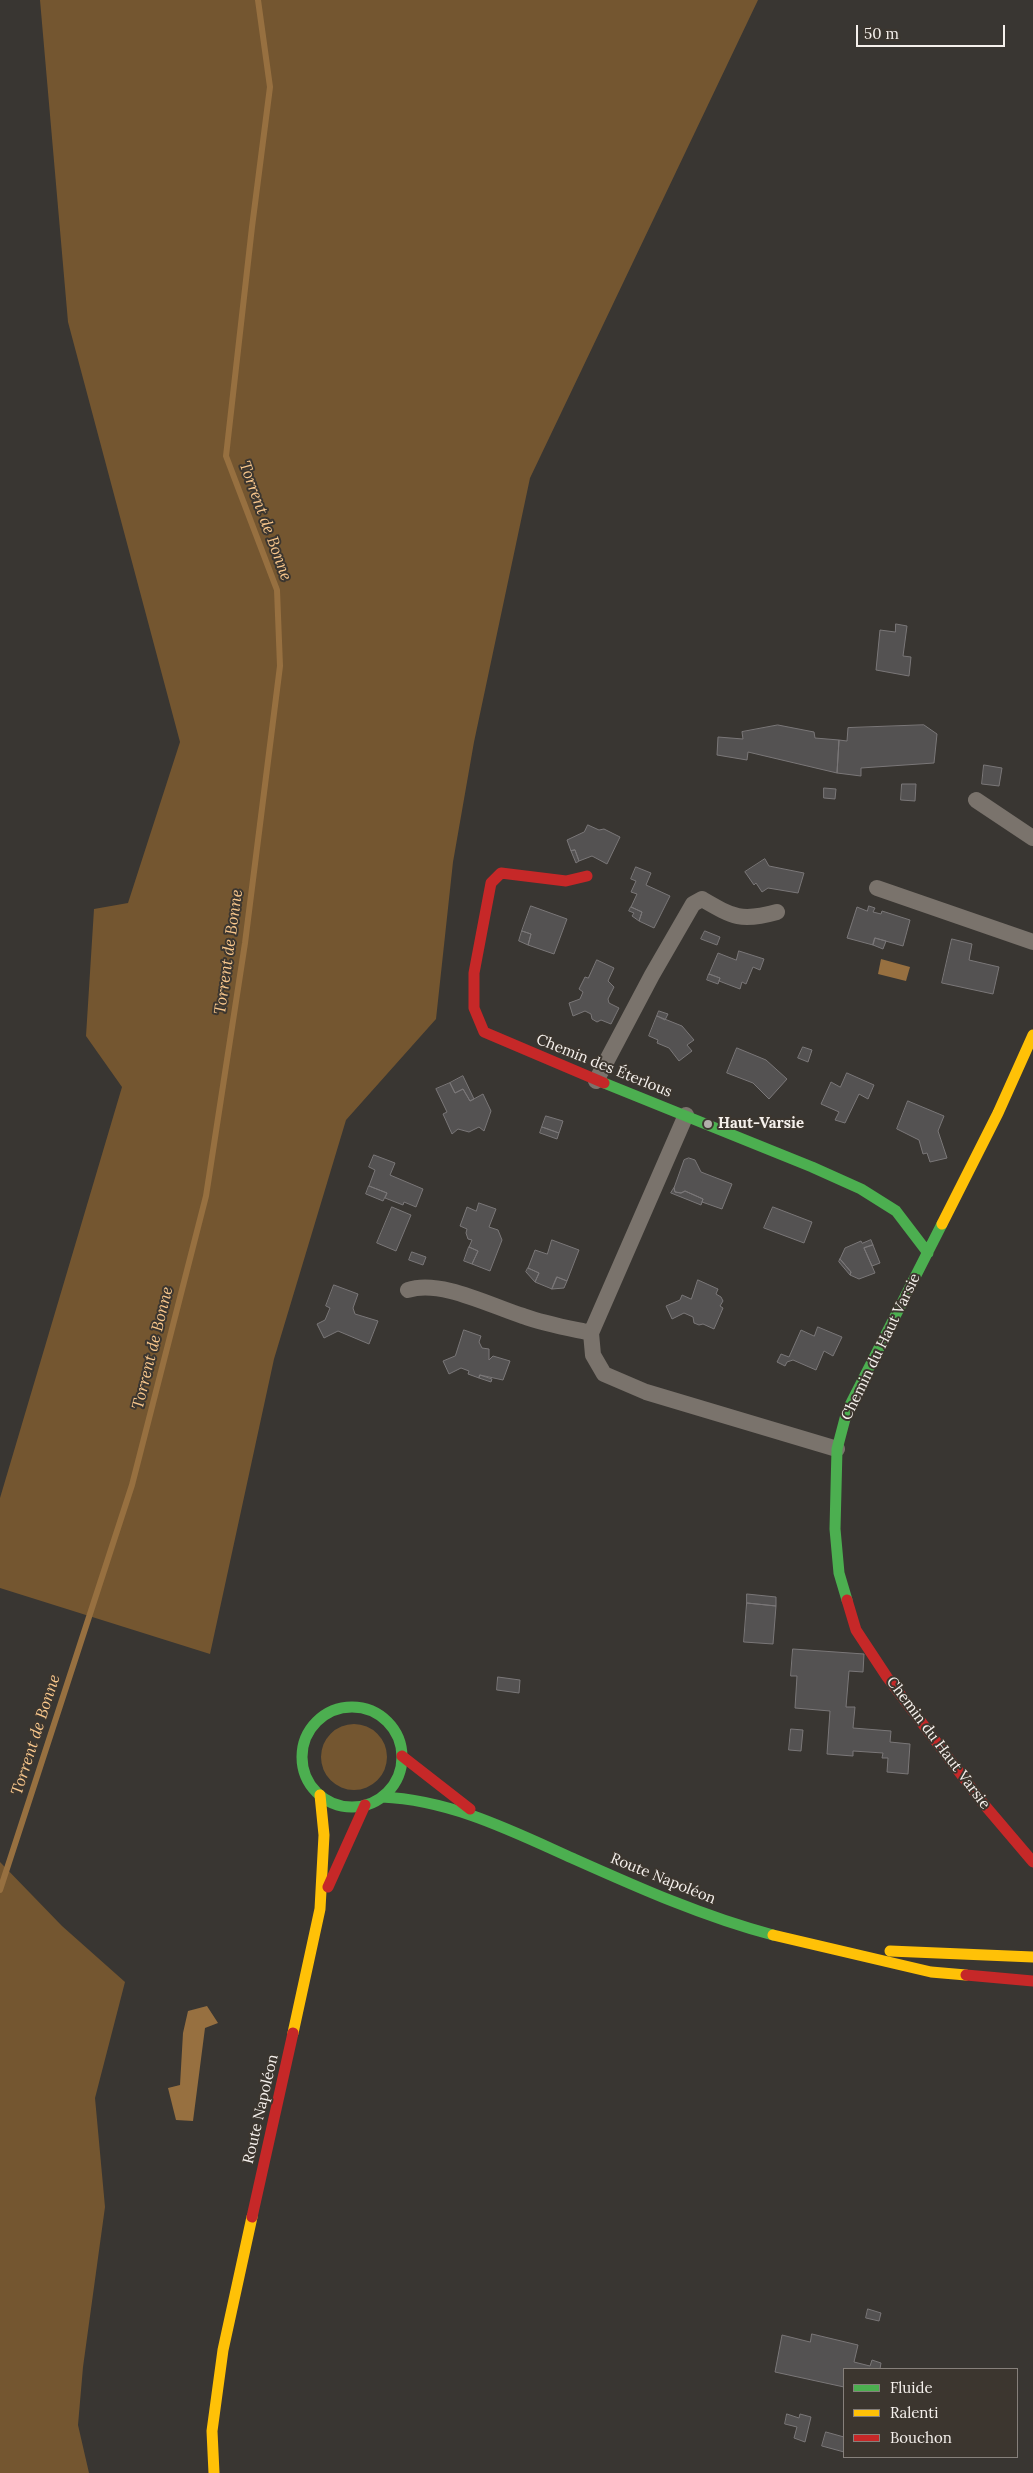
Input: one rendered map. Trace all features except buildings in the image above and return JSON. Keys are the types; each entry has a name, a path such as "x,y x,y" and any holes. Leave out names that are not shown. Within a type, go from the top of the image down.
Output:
{"main road":[{"name":"Chemin des Éterlous","path":"587,876 566,881 522,874 500,873 491,883 474,973 474,1008 484,1032 596,1081 686,1115 816,1169 891,1207 911,1228 928,1253"},
{"name":"Chemin du Haut Varsie","path":"1031,1856 958,1770 887,1677 856,1630 839,1573 835,1529 837,1449 846,1411 998,1113 1033,1035"},
{"path":"348,1707 364,1708 379,1715 391,1726 399,1740 402,1756 400,1772 393,1786 382,1797 365,1805 349,1807 334,1804 320,1796 305,1774 302,1761 303,1746 309,1732 318,1720 332,1711 348,1707"},
{"name":"Route Napoléon","path":"402,1756 456,1799 487,1820"},
{"name":"Route Napoléon","path":"320,1796 324,1835 320,1909"},
{"name":"Route Napoléon","path":"382,1797 404,1798 424,1802 487,1820 653,1894 770,1934 834,1949"},
{"name":"Route Napoléon","path":"214,2473 212,2431 223,2350 320,1909 334,1870 365,1805"},
{"path":"834,1949 1033,1957"},
{"path":"834,1949 931,1972 988,1979 1033,1981"}],"street":[{"path":"976,800 1033,838"},
{"path":"877,888 1033,942"},
{"path":"596,1081 652,975 693,904 702,899 740,918 756,918 776,912"},
{"path":"686,1115 591,1333 593,1355 604,1374 646,1392 837,1449"},
{"path":"408,1290 420,1286 442,1289 525,1317 591,1333"},
{"path":"988,1979 1033,1975"}],"shaded area":[{"path":"40,0 758,0 530,478 474,742 453,862 436,1019 346,1120 274,1359 210,1654 0,1588 0,1498 122,1087 86,1036 94,909 128,903 180,742 68,322"},
{"path":"881,959 910,967 906,981 878,974"},
{"path":"347,1724 361,1724 373,1729 382,1738 387,1750 385,1770 378,1781 361,1790 347,1790 335,1785 326,1776 321,1764 321,1750 326,1738 335,1729"},
{"path":"0,1862 62,1926 125,1982 95,2098 105,2207 83,2367 78,2425 89,2473 0,2473"},
{"path":"207,2006 218,2023 205,2028 193,2121 176,2120 168,2088 180,2085 183,2033 188,2011"}],"waterway":[{"name":"Torrent de Bonne","path":"0,1890 132,1485 206,1196 245,943 280,666 277,590 226,456 270,87 258,0"}],"traffic: fast":[{"path":"604,1083 812,1167 861,1189 896,1211 928,1253"},
{"path":"847,1600 839,1573 835,1529 837,1449 847,1411 942,1224"},
{"path":"352,1707 371,1711 387,1722 398,1738 402,1757 398,1776 387,1792 371,1803 352,1807 333,1803 317,1792 306,1776 302,1757 306,1738 317,1722 333,1711 352,1707"},
{"path":"382,1797 432,1804 479,1818 671,1901 747,1928 773,1935"}],"traffic: slow":[{"path":"942,1224 998,1113 1033,1035"},
{"path":"293,2033 320,1909 324,1835 320,1795"},
{"path":"773,1935 931,1972 966,1975"},
{"path":"890,1951 1033,1957"},
{"path":"214,2473 212,2431 223,2350 252,2217"}],"traffic: jam":[{"path":"587,876 566,881 501,873 491,883 474,973 474,1008 484,1032 604,1083"},
{"path":"847,1600 856,1630 887,1677 982,1802 1033,1862"},
{"path":"402,1756 470,1809"},
{"path":"328,1887 365,1805"},
{"path":"966,1975 1033,1981"},
{"path":"252,2217 293,2033"}],"place":[{"name":"Haut-Varsie","path":"708,1124"}]}
